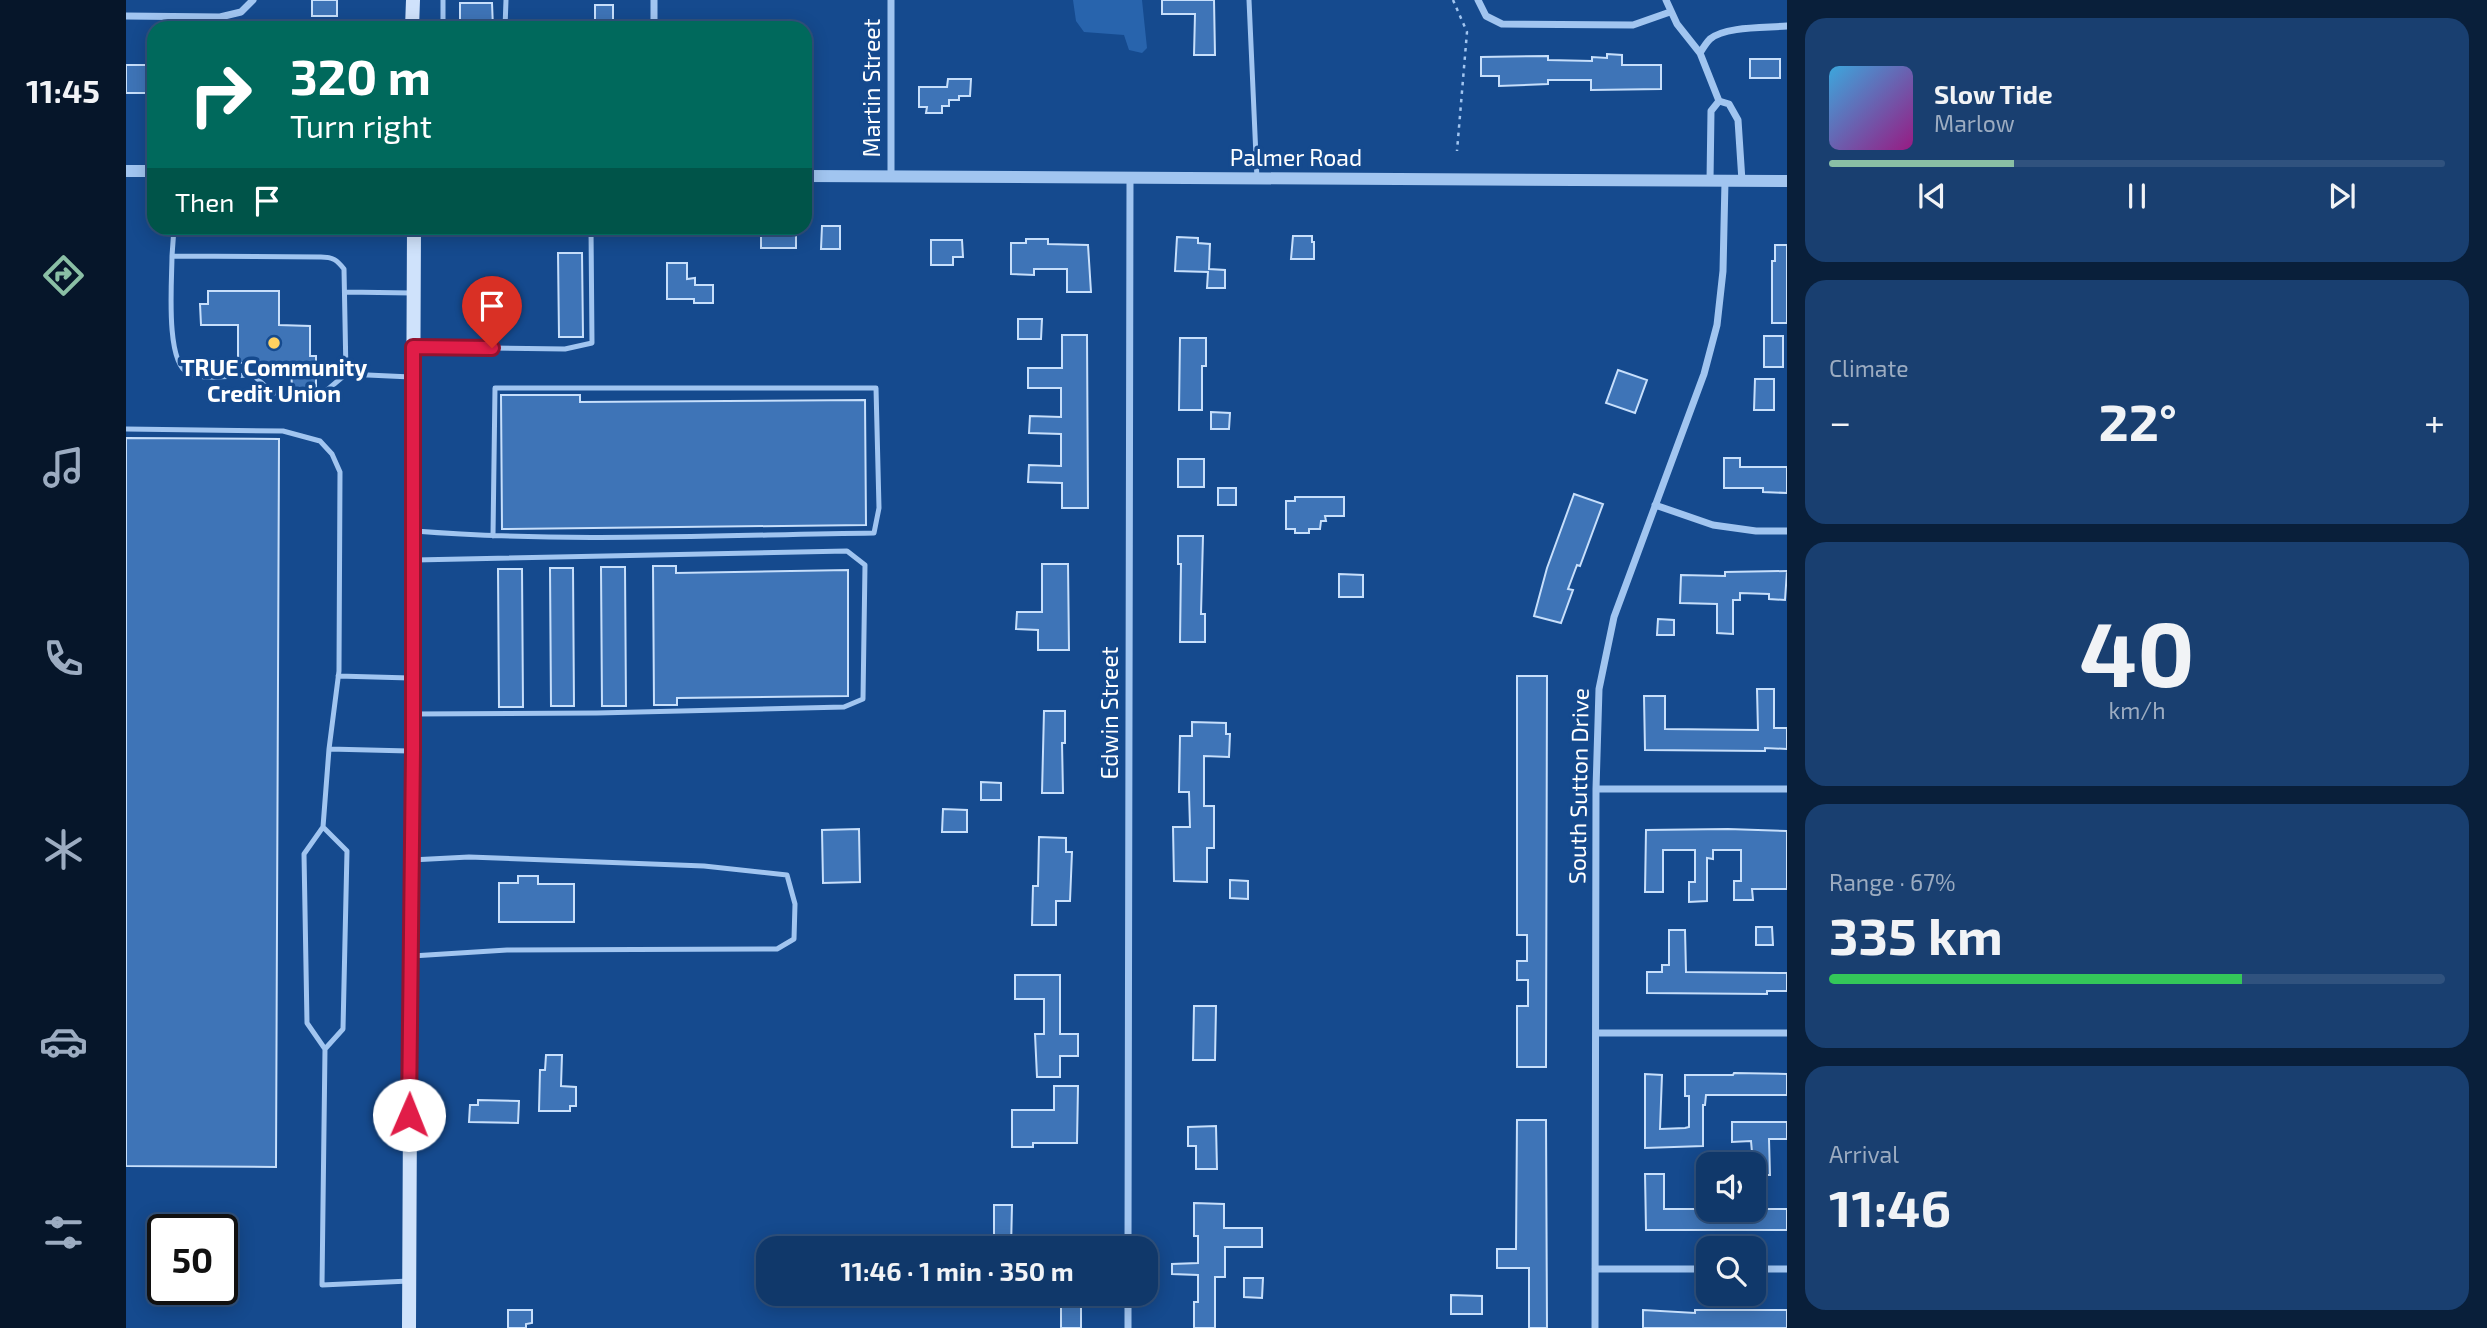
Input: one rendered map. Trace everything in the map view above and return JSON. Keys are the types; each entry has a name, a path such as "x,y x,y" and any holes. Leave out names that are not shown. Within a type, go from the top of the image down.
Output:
{"main road":[{"path":"412,21 413,0"},
{"path":"409,1328 414,235"}],"street":[{"path":"126,16 220,17 241,12 253,0"},
{"path":"654,0 654,21"},
{"name":"Martin Street","path":"891,0 891,177"},
{"path":"1478,0 1486,16 1502,24 1633,24 1670,12"},
{"path":"1666,0 1670,12 1700,53 1719,101"},
{"path":"1700,53 1715,36 1734,30 1787,26"},
{"path":"1719,101 1729,104 1738,120 1742,181"},
{"path":"1710,181 1711,111 1719,101"},
{"path":"126,171 147,172"},
{"name":"Palmer Road","path":"812,176 1787,181"},
{"name":"Edwin Street","path":"1128,1236 1129,178"},
{"name":"South Sutton Drive","path":"1595,1328 1596,789 1600,674 1614,617 1704,374 1717,325 1723,271 1724,181"},
{"path":"1655,505 1721,527 1787,531"},
{"path":"1596,789 1787,789"},
{"path":"1596,1033 1787,1033"},
{"path":"1595,1269 1696,1269"},
{"path":"1766,1269 1787,1269"},
{"path":"1128,1306 1128,1328"}],"lane":[{"path":"443,0 443,21"},
{"path":"505,21 506,0"},
{"path":"1248,0 1257,179"},
{"path":"174,235 173,341 178,365 187,373 205,376 254,375 272,392 309,397 320,396 346,374 413,377"},
{"path":"413,347 565,349 592,343 591,235"},
{"path":"172,256 331,257 344,269 346,374"},
{"path":"345,292 414,293"},
{"path":"412,530 493,536 874,533 879,508 876,388 495,388 493,536"},
{"path":"126,429 283,431 320,441 332,454 340,472 338,676 328,749 323,827 304,854 307,1023 325,1049 322,1285 409,1281"},
{"path":"412,561 847,551 865,565 863,699 844,707 413,714"},
{"path":"338,676 413,678"},
{"path":"328,749 413,751"},
{"path":"323,827 347,851 343,1029 325,1049"},
{"path":"411,860 469,857 663,865 787,875 795,904 793,939 777,948 508,950 411,956"}],"path":[{"path":"1453,0 1467,32 1457,151"}],"shaded area":[{"path":"1073,0 1142,0 1147,48 1142,53 1129,50 1124,35 1084,32 1076,21"}],"building":[{"path":"312,0 337,0 337,16 312,16"},
{"path":"1162,0 1214,0 1215,55 1194,55 1195,14 1162,14"},
{"path":"460,3 492,3 493,21 460,21"},
{"path":"595,5 613,5 613,21 595,21"},
{"path":"1607,54 1622,55 1622,65 1661,65 1661,89 1591,90 1591,80 1548,80 1548,84 1499,86 1499,76 1481,76 1481,57 1548,56 1548,60 1592,61 1592,57 1607,58"},
{"path":"1750,59 1780,59 1780,78 1750,78"},
{"path":"126,65 147,65 147,93 126,93"},
{"path":"948,79 971,79 970,96 949,100 949,106 942,106 942,113 926,113 927,107 919,107 919,87 947,87"},
{"path":"822,226 840,226 840,249 821,249"},
{"path":"761,235 796,235 796,248 761,248"},
{"path":"1293,236 1312,236 1314,259 1291,259"},
{"path":"1177,237 1198,238 1198,243 1210,244 1209,269 1225,270 1225,288 1207,288 1208,272 1175,271"},
{"path":"1026,239 1048,239 1048,244 1088,245 1091,292 1067,292 1067,269 1034,269 1034,275 1011,274 1011,243 1026,243"},
{"path":"931,240 962,240 963,257 953,257 953,265 931,265"},
{"path":"1775,245 1787,245 1787,323 1772,323 1772,261 1775,261"},
{"path":"558,253 582,253 583,337 559,337"},
{"path":"667,263 687,263 687,279 695,278 695,285 713,285 713,303 694,303 694,299 667,299"},
{"name":"TRUE Community Credit Union","path":"208,291 279,291 279,325 310,326 310,356 316,356 316,391 292,391 291,363 238,363 238,325 201,325 200,304 208,304"},
{"path":"1018,319 1042,319 1041,339 1018,339"},
{"path":"1062,335 1087,335 1088,508 1062,508 1062,483 1028,482 1029,465 1061,466 1061,434 1029,433 1030,416 1061,417 1061,388 1028,388 1028,368 1062,368"},
{"path":"1764,336 1783,336 1783,367 1764,367"},
{"path":"1180,338 1206,338 1206,366 1202,366 1202,410 1179,410"},
{"path":"1618,370 1647,380 1635,413 1606,403"},
{"path":"1755,379 1774,379 1774,410 1754,410"},
{"path":"501,395 580,395 580,402 865,400 866,525 502,529"},
{"path":"1211,412 1230,413 1229,429 1211,429"},
{"path":"126,438 279,439 276,1167 126,1166"},
{"path":"1724,458 1740,458 1740,467 1787,467 1787,493 1763,492 1763,488 1724,488"},
{"path":"1178,459 1204,459 1204,487 1178,487"},
{"path":"1218,488 1236,488 1236,505 1218,505"},
{"path":"1574,494 1603,504 1580,566 1577,565 1568,589 1573,590 1561,623 1534,616 1547,568"},
{"path":"1295,497 1344,497 1344,516 1325,516 1326,521 1321,521 1320,529 1309,529 1309,533 1295,533 1295,529 1286,529 1286,501 1295,501"},
{"path":"1178,536 1203,536 1201,614 1205,614 1205,642 1180,642 1181,564 1178,564"},
{"path":"1042,564 1068,564 1069,650 1038,650 1038,630 1016,629 1017,612 1042,612"},
{"path":"653,566 676,566 676,573 848,570 848,696 677,698 677,705 654,705"},
{"path":"601,567 625,567 626,706 602,706"},
{"path":"550,568 573,568 574,706 551,706"},
{"path":"498,569 522,569 523,707 499,707"},
{"path":"1787,571 1785,600 1769,599 1769,594 1740,593 1740,600 1733,600 1733,634 1717,633 1717,604 1680,603 1681,575 1725,576 1725,572"},
{"path":"1339,574 1363,575 1363,597 1339,597"},
{"path":"1658,619 1674,620 1674,635 1657,635"},
{"path":"1517,676 1547,676 1546,1067 1517,1067 1517,1006 1528,1006 1528,980 1517,980 1517,961 1527,961 1527,935 1517,935"},
{"path":"1757,689 1774,689 1774,728 1787,728 1787,749 1645,750 1644,696 1665,696 1665,729 1758,730"},
{"path":"1044,711 1065,711 1065,743 1062,743 1063,793 1042,793"},
{"path":"1192,722 1226,723 1226,734 1230,734 1229,757 1204,756 1204,806 1214,806 1214,848 1207,848 1207,882 1174,881 1173,827 1190,827 1189,792 1179,792 1180,736 1192,736"},
{"path":"981,782 1001,783 1001,800 981,800"},
{"path":"943,809 967,810 967,832 942,832"},
{"path":"859,829 860,882 823,883 822,830"},
{"path":"1646,830 1787,831 1787,889 1752,889 1753,900 1734,900 1734,881 1741,881 1741,850 1713,850 1713,859 1707,858 1707,901 1689,902 1689,882 1695,882 1695,850 1663,850 1663,892 1645,892"},
{"path":"1039,837 1066,838 1066,852 1072,852 1070,901 1056,901 1056,925 1032,925 1033,886 1038,886"},
{"path":"518,876 538,876 538,884 574,884 574,922 499,922 499,883 518,883"},
{"path":"1230,880 1248,881 1248,899 1230,898"},
{"path":"1756,927 1772,927 1773,945 1756,945"},
{"path":"1669,930 1685,930 1686,972 1787,973 1787,991 1767,991 1767,994 1647,993 1647,972 1662,972 1662,965 1669,965"},
{"path":"1015,975 1060,975 1060,1034 1078,1034 1078,1056 1060,1056 1060,1077 1037,1077 1035,1034 1044,1034 1044,999 1015,999"},
{"path":"1194,1006 1216,1006 1215,1060 1193,1060"},
{"path":"546,1055 562,1055 561,1086 576,1087 576,1106 570,1106 570,1111 539,1111 540,1070 545,1070"},
{"path":"1645,1074 1662,1075 1660,1129 1689,1127 1689,1096 1685,1096 1685,1075 1787,1074 1787,1095 1706,1095 1703,1105 1703,1146 1645,1148"},
{"path":"1054,1086 1078,1086 1077,1143 1033,1143 1033,1147 1012,1147 1012,1110 1054,1110"},
{"path":"478,1100 519,1101 518,1123 469,1122 470,1105 478,1105"},
{"path":"1517,1120 1546,1120 1547,1328 1529,1328 1529,1268 1497,1268 1497,1249 1516,1249"},
{"path":"1732,1122 1787,1122 1787,1139 1769,1139 1770,1175 1766,1175 1766,1152 1752,1152 1751,1141 1732,1142"},
{"path":"1216,1126 1217,1169 1196,1169 1196,1146 1188,1146 1188,1127"},
{"path":"1645,1174 1664,1174 1664,1209 1696,1209 1696,1222 1766,1222 1766,1209 1787,1209 1787,1230 1646,1230"},
{"path":"1194,1203 1224,1204 1224,1228 1262,1228 1262,1247 1225,1247 1225,1277 1215,1277 1215,1328 1194,1328 1198,1275 1172,1274 1172,1264 1198,1263 1198,1236 1194,1236"},
{"path":"994,1205 1012,1205 1011,1236 994,1236"},
{"path":"1244,1278 1263,1278 1262,1298 1244,1297"},
{"path":"1451,1295 1482,1296 1482,1314 1451,1314"},
{"path":"1061,1306 1081,1306 1081,1328 1061,1328"},
{"path":"508,1310 532,1310 532,1323 526,1324 526,1328 508,1328"},
{"path":"1643,1310 1695,1313 1695,1310 1787,1310 1787,1328 1643,1328"}],"place":[{"name":"TRUE Community Credit Union","path":"274,343"}],"route":[{"path":"409,1115 414,685 413,347 492,348"}]}
